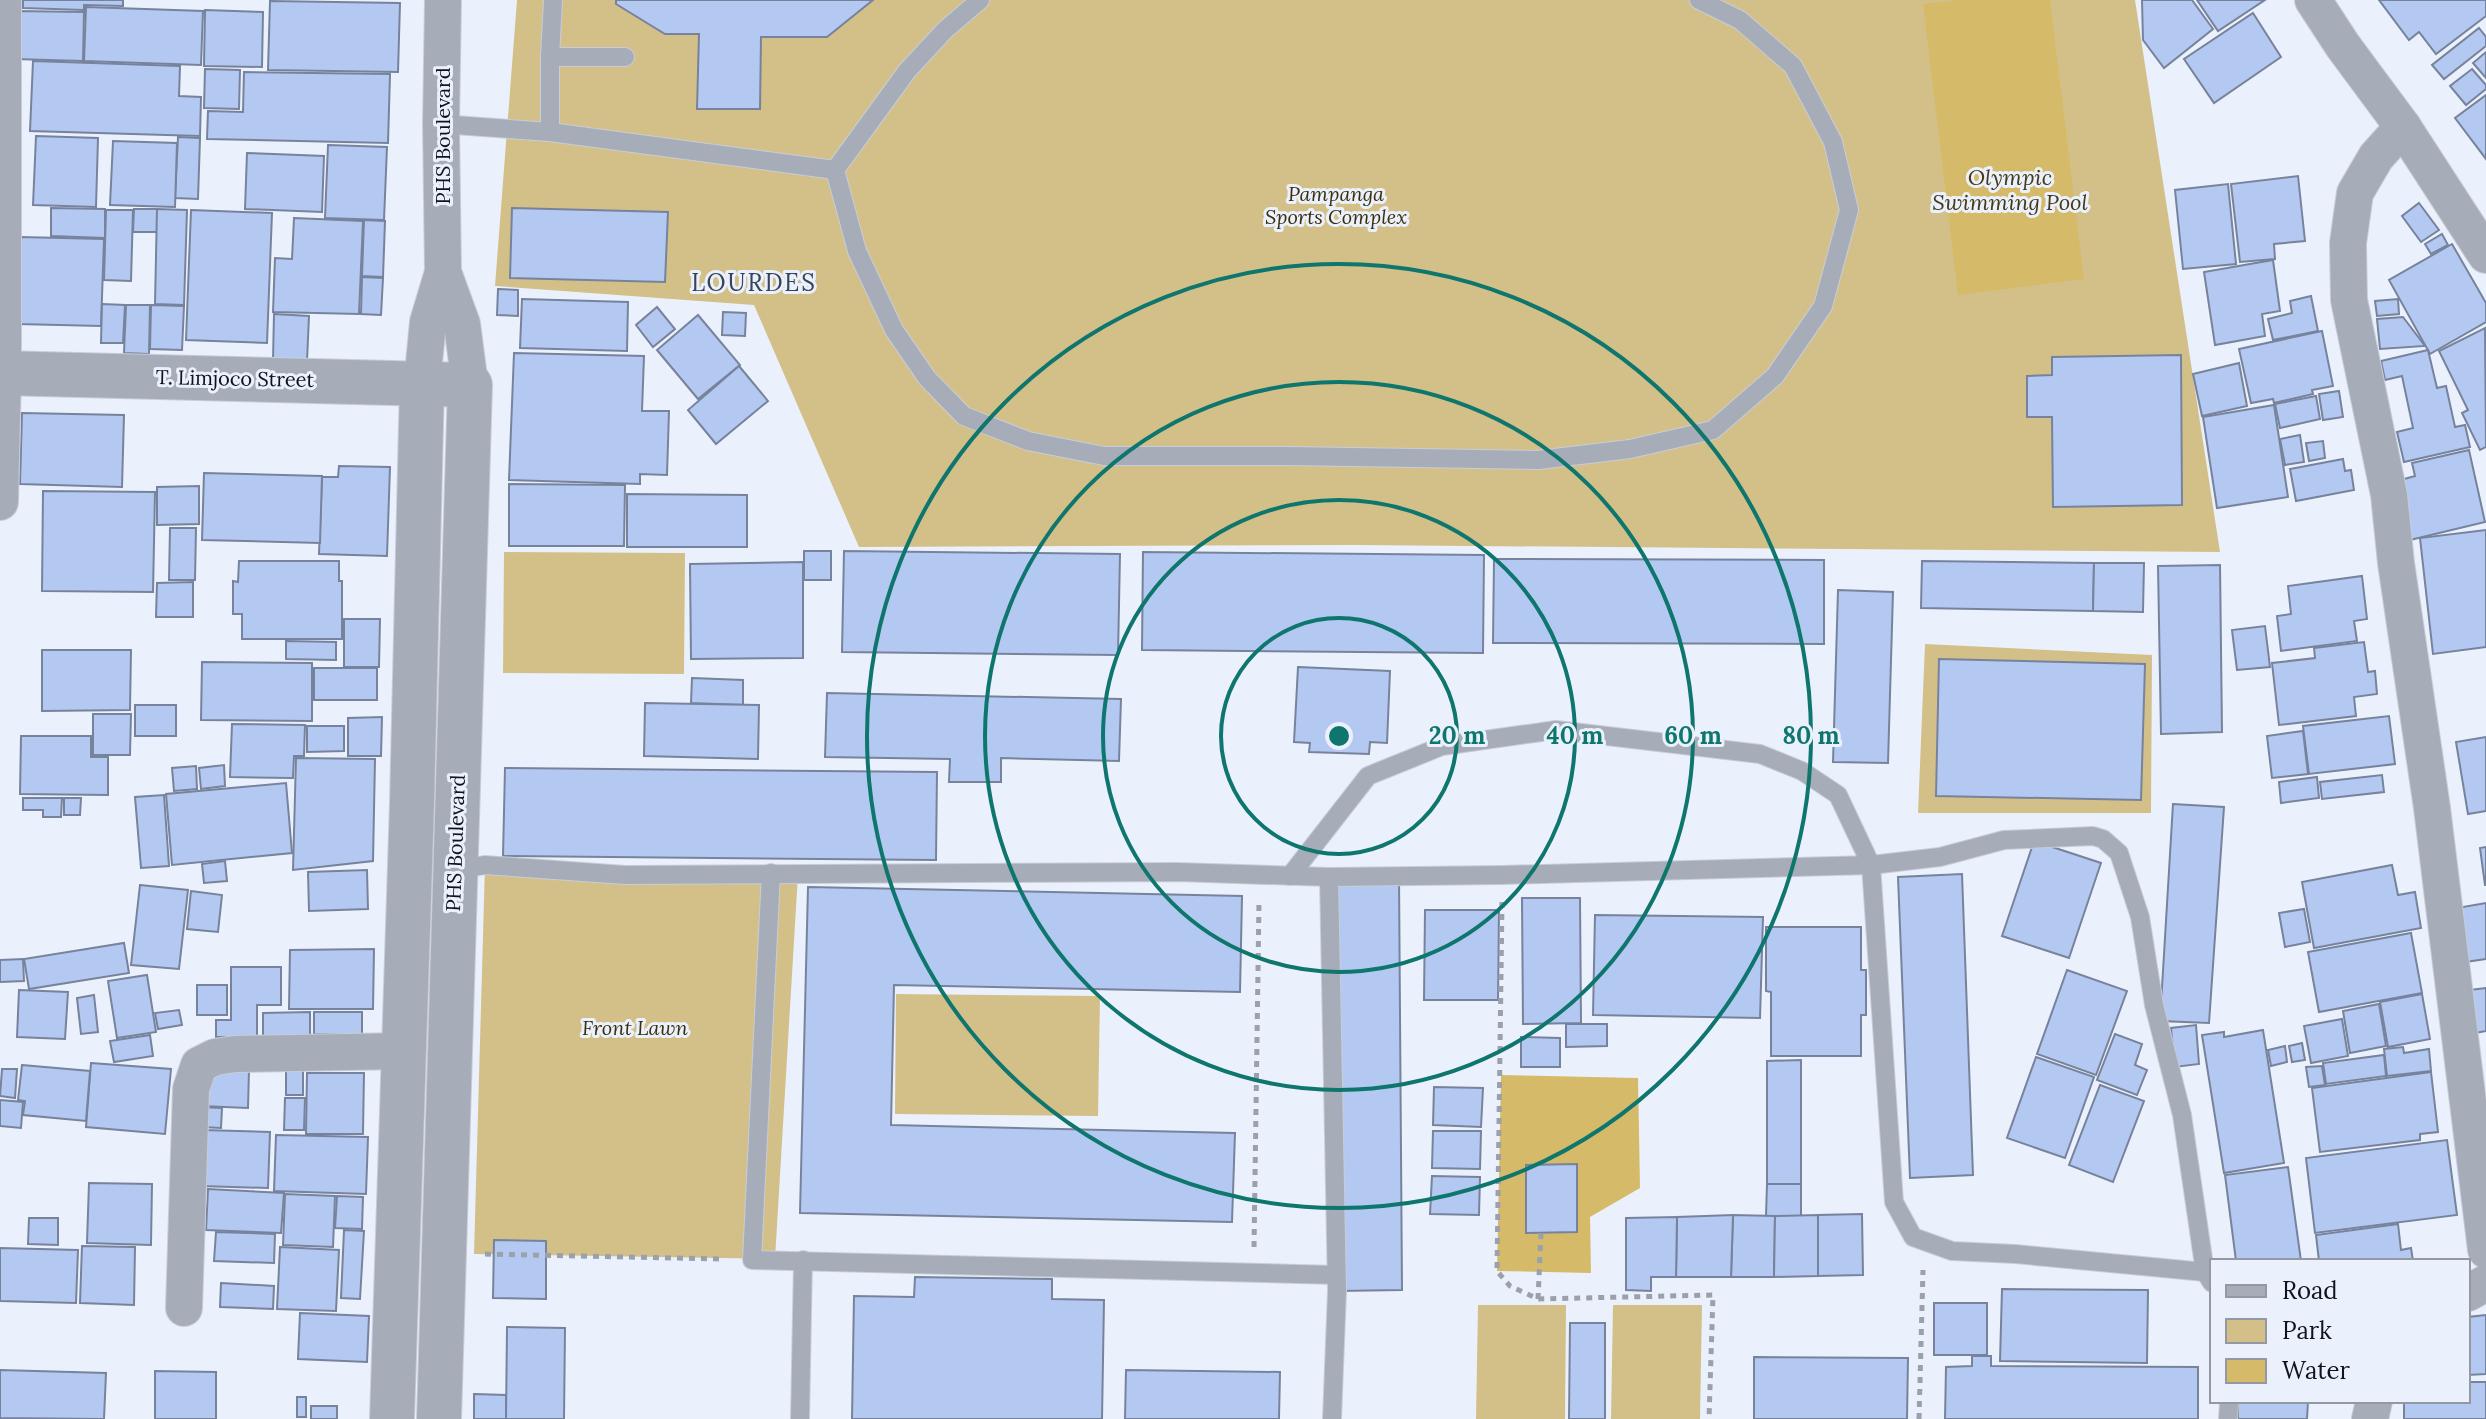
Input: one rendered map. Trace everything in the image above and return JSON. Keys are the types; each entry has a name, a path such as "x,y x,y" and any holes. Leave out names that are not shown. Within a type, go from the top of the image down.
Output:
{"street":[{"name":"PHS Boulevard","path":"392,1419 422,383 428,322 443,272 443,0"},
{"path":"2313,0 2403,127 2486,255"},
{"path":"0,502 2,3"},
{"path":"2403,127 2376,157 2355,193 2348,243 2349,300 2389,495 2432,808 2486,1250"},
{"name":"PHS Boulevard","path":"439,1419 470,385 462,324 443,272"},
{"name":"T. Limjoco Street","path":"1,373 470,385"},
{"path":"184,1308 191,1089 199,1065 215,1057 235,1054 402,1051"}],"lane":[{"path":"550,132 553,0"},
{"path":"835,170 907,71 945,30 980,0"},
{"path":"835,170 857,251 894,330 927,378 964,416 1028,441 1104,456 1538,460 1630,449 1713,430 1775,376 1823,306 1849,210 1833,142 1793,66 1740,20 1699,0"},
{"path":"550,57 625,57"},
{"path":"441,124 550,132 835,170"},
{"path":"454,870 485,865 612,875 1177,872 1260,876 1329,877 1502,875 1871,865 1940,857 2004,840 2093,836 2103,839 2119,853 2140,917 2154,1005 2182,1115 2209,1277 2015,1254 1952,1251 1913,1237 1894,1202 1871,865 1838,795 1802,771 1760,754 1556,730 1442,746 1368,776 1290,876"},
{"path":"771,873 752,1260 1336,1275"},
{"path":"1329,877 1336,1275 1332,1419"},
{"path":"800,1419 803,1260"}],"path":[{"path":"1502,875 1497,1271 1510,1286 1538,1299 1713,1295 1709,1419"},
{"path":"1254,1273 1260,876"},
{"path":"1538,1299 1541,1233"},
{"path":"1919,1419 1924,1241"},
{"path":"474,1254 752,1260"}],"green space":[{"name":"Pampanga Sports Complex","path":"517,0 2135,0 2220,552 1355,545 859,547 754,305 495,286"},
{"path":"504,552 685,553 684,674 503,673"},
{"path":"1925,644 2152,655 2151,813 1918,813"},
{"name":"Front Lawn","path":"485,865 798,874 775,1259 474,1254"},
{"path":"896,994 1100,996 1098,1116 895,1114"},
{"path":"1478,1305 1566,1305 1565,1419 1476,1419"},
{"path":"1613,1305 1702,1305 1700,1419 1611,1419"}],"water":[{"name":"Olympic Swimming Pool","path":"1959,0 2050,0 2084,279 1958,295 1923,4"},
{"path":"1501,1075 1638,1078 1640,1188 1590,1217 1591,1273 1497,1271"}],"building":[{"path":"23,0 123,0 123,6 84,5 84,10 23,8"},
{"path":"616,0 873,0 827,37 761,37 760,109 697,109 699,34 665,34 616,4"},
{"path":"2142,0 2192,0 2213,29 2164,68 2143,40"},
{"path":"2197,0 2265,0 2218,31"},
{"path":"2379,0 2486,0 2486,16 2436,54 2419,32 2409,40"},
{"path":"270,1 400,3 398,72 268,70"},
{"path":"86,7 203,11 201,65 84,61"},
{"path":"205,10 263,12 262,67 204,66"},
{"path":"15,11 84,12 83,61 14,59"},
{"path":"2253,13 2281,57 2214,103 2184,59"},
{"path":"2479,28 2486,37 2486,46 2444,79 2432,65"},
{"path":"2486,52 2486,78 2473,63"},
{"path":"33,61 180,66 179,96 201,97 200,136 30,131"},
{"path":"205,69 240,70 239,109 204,108"},
{"path":"2472,69 2486,89 2466,105 2450,86"},
{"path":"244,72 390,74 388,143 207,139 208,111 243,112"},
{"path":"2486,95 2486,159 2455,118"},
{"path":"36,136 98,138 96,207 33,205"},
{"path":"178,137 200,138 198,199 175,198"},
{"path":"113,141 177,143 175,207 110,205"},
{"path":"328,145 387,147 384,220 325,218"},
{"path":"247,153 324,156 322,212 245,209"},
{"path":"2298,176 2305,241 2274,244 2275,259 2240,262 2231,184"},
{"path":"2228,184 2236,264 2183,269 2175,190"},
{"path":"2419,203 2439,230 2421,242 2402,216"},
{"path":"51,208 105,209 105,238 51,236"},
{"path":"512,208 668,212 665,282 510,278"},
{"path":"134,209 157,209 157,232 133,232"},
{"path":"157,209 187,210 184,305 155,304"},
{"path":"106,210 133,210 131,281 104,280"},
{"path":"191,210 272,213 267,343 186,340"},
{"path":"294,218 363,221 359,314 273,312 275,258 292,259"},
{"path":"364,220 385,221 383,277 362,276"},
{"path":"2442,234 2448,245 2431,254 2425,244"},
{"path":"20,237 104,239 101,326 17,324"},
{"path":"2452,244 2486,303 2486,322 2430,354 2389,280"},
{"path":"2273,260 2280,311 2262,314 2265,336 2215,345 2204,272"},
{"path":"362,277 383,278 381,315 361,314"},
{"path":"498,289 518,290 518,316 497,315"},
{"path":"2311,296 2318,331 2273,340 2268,319 2292,313 2290,301"},
{"path":"522,299 628,302 627,351 520,348"},
{"path":"2398,299 2399,314 2377,316 2375,301"},
{"path":"102,304 125,305 123,343 101,343"},
{"path":"126,305 150,305 149,354 124,353"},
{"path":"151,305 184,306 182,350 150,349"},
{"path":"657,307 675,329 653,347 636,325"},
{"path":"723,312 746,313 745,336 722,335"},
{"path":"274,314 309,316 307,361 273,360"},
{"path":"698,315 740,365 698,399 657,350"},
{"path":"2403,317 2425,346 2380,349 2377,319"},
{"path":"2485,328 2486,447 2480,450 2462,413 2468,410 2439,351"},
{"path":"2322,331 2333,386 2274,403 2273,399 2251,403 2239,349"},
{"path":"2428,350 2437,388 2446,386 2455,427 2465,425 2470,447 2404,462 2397,432 2413,428 2402,376 2385,380 2381,361"},
{"path":"514,353 644,356 642,411 669,411 667,475 640,474 640,484 509,480"},
{"path":"2181,355 2182,505 2053,507 2052,417 2027,417 2027,376 2052,375 2052,357"},
{"path":"2239,363 2247,406 2202,416 2193,374"},
{"path":"739,366 768,401 716,444 688,410"},
{"path":"2339,391 2343,417 2323,420 2319,394"},
{"path":"2316,396 2320,419 2280,428 2275,404"},
{"path":"2274,405 2288,497 2217,508 2203,417"},
{"path":"22,413 124,415 122,487 20,484"},
{"path":"2300,435 2304,462 2285,465 2280,439"},
{"path":"2323,441 2325,458 2309,461 2306,443"},
{"path":"2469,450 2485,522 2410,540 2397,481 2415,476 2412,463"},
{"path":"2343,459 2345,471 2351,470 2354,490 2296,501 2290,469"},
{"path":"339,466 390,467 387,556 319,554 322,477 338,477"},
{"path":"204,473 322,476 320,543 202,540"},
{"path":"509,484 625,485 624,546 509,546"},
{"path":"199,486 199,524 157,525 157,487"},
{"path":"43,491 155,492 153,592 42,591"},
{"path":"627,494 747,495 747,547 627,547"},
{"path":"170,528 196,528 195,580 169,580"},
{"path":"2486,530 2486,647 2433,654 2420,538"},
{"path":"804,551 831,551 831,580 804,580"},
{"path":"844,551 1120,554 1118,655 842,652"},
{"path":"1143,552 1484,555 1483,653 1142,650"},
{"path":"1494,559 1824,560 1824,644 1493,643"},
{"path":"239,561 339,561 342,639 242,639 242,614 233,614 233,581 238,582"},
{"path":"1922,561 2094,563 2093,611 1921,608"},
{"path":"803,562 803,658 691,659 690,564"},
{"path":"2094,563 2144,563 2143,612 2093,611"},
{"path":"2220,565 2222,732 2161,734 2158,566"},
{"path":"2362,576 2367,619 2354,621 2357,641 2281,651 2277,616 2291,614 2288,586"},
{"path":"193,582 193,617 156,617 157,583"},
{"path":"1838,590 1893,592 1888,763 1833,762"},
{"path":"344,619 380,619 379,667 344,667"},
{"path":"2265,626 2270,667 2237,670 2232,630"},
{"path":"286,641 336,642 336,660 286,659"},
{"path":"2364,642 2368,672 2375,671 2377,694 2354,697 2356,716 2279,725 2272,663 2315,658 2314,648"},
{"path":"42,650 131,650 130,710 42,711"},
{"path":"1939,659 2145,664 2141,800 1936,796"},
{"path":"202,662 312,663 312,721 201,720"},
{"path":"1298,667 1390,671 1387,743 1370,742 1369,754 1309,752 1310,743 1294,742"},
{"path":"314,668 377,668 377,700 314,700"},
{"path":"692,678 743,680 743,705 691,703"},
{"path":"827,693 1121,699 1119,761 1001,758 1001,782 949,782 950,759 825,757"},
{"path":"645,703 759,705 758,759 644,756"},
{"path":"135,705 176,705 176,736 135,736"},
{"path":"93,714 131,714 130,755 93,755"},
{"path":"2389,716 2395,764 2309,774 2303,726"},
{"path":"382,717 381,756 348,756 348,718"},
{"path":"232,724 305,725 304,756 294,756 293,778 230,777"},
{"path":"307,726 344,726 344,751 307,752"},
{"path":"2303,731 2308,774 2272,778 2267,736"},
{"path":"21,736 91,736 91,757 108,757 108,795 20,794"},
{"path":"2486,737 2486,811 2468,814 2456,742"},
{"path":"296,758 375,759 373,861 293,870"},
{"path":"224,765 225,786 201,789 199,768"},
{"path":"196,766 197,789 174,791 172,768"},
{"path":"505,768 937,772 936,860 503,856"},
{"path":"2382,775 2384,792 2322,799 2320,782"},
{"path":"2317,777 2319,798 2281,803 2279,782"},
{"path":"286,783 292,853 172,865 166,794"},
{"path":"164,795 169,866 141,868 135,797"},
{"path":"23,798 62,798 61,817 43,817 43,810 23,810"},
{"path":"64,798 81,798 80,815 64,815"},
{"path":"2173,804 2224,807 2209,1023 2160,1021"},
{"path":"2034,841 2101,863 2069,958 2002,936"},
{"path":"2486,847 2486,885 2485,885 2480,848"},
{"path":"225,861 227,881 204,883 202,864"},
{"path":"2392,865 2398,895 2415,892 2421,928 2314,948 2302,882"},
{"path":"367,870 368,909 309,911 308,872"},
{"path":"1962,874 1973,1175 1910,1178 1898,877"},
{"path":"1399,876 1402,1290 1337,1291 1329,877"},
{"path":"140,885 188,890 179,969 131,965"},
{"path":"808,887 1242,896 1240,992 894,985 891,1125 1235,1133 1232,1222 800,1213"},
{"path":"191,891 222,895 218,932 187,929"},
{"path":"1522,898 1580,898 1581,1023 1523,1024"},
{"path":"2486,903 2486,959 2465,962 2457,908"},
{"path":"2304,909 2310,942 2285,947 2279,913"},
{"path":"1425,910 1499,910 1498,1000 1424,1000"},
{"path":"1595,915 1763,917 1760,1018 1593,1015"},
{"path":"1766,927 1861,927 1861,970 1866,970 1866,1015 1861,1015 1861,1056 1771,1056 1771,992 1766,991"},
{"path":"2411,933 2422,993 2319,1012 2308,952"},
{"path":"124,943 129,973 29,989 24,959"},
{"path":"374,949 373,1009 289,1009 290,950"},
{"path":"23,959 24,981 0,982 0,960"},
{"path":"231,967 281,967 281,1005 257,1005 257,1037 216,1037 216,1020 231,1020"},
{"path":"2067,970 2127,991 2096,1075 2037,1054"},
{"path":"147,975 156,1032 117,1038 108,981"},
{"path":"197,985 227,985 227,1015 197,1015"},
{"path":"2486,988 2486,1031 2475,1033 2469,990"},
{"path":"19,990 68,992 65,1039 17,1037"},
{"path":"2422,994 2430,1039 2388,1047 2380,1002"},
{"path":"94,995 98,1032 81,1034 77,998"},
{"path":"2379,1004 2386,1046 2350,1053 2343,1011"},
{"path":"179,1010 182,1025 158,1029 155,1013"},
{"path":"310,1012 310,1038 263,1038 263,1013"},
{"path":"314,1012 362,1012 362,1035 314,1034"},
{"path":"2342,1019 2348,1056 2311,1063 2304,1026"},
{"path":"1566,1024 1607,1024 1607,1046 1566,1047"},
{"path":"2196,1025 2199,1064 2175,1067 2171,1028"},
{"path":"2263,1030 2284,1163 2224,1173 2202,1035 2224,1032 2224,1037"},
{"path":"2115,1034 2142,1044 2135,1065 2147,1070 2137,1095 2097,1080"},
{"path":"150,1035 153,1056 114,1062 110,1041"},
{"path":"1521,1037 1560,1038 1560,1067 1521,1067"},
{"path":"2302,1043 2305,1060 2292,1062 2289,1046"},
{"path":"2285,1046 2287,1062 2271,1066 2268,1050"},
{"path":"2403,1047 2404,1053 2429,1049 2431,1071 2387,1076 2384,1049"},
{"path":"2384,1055 2386,1076 2326,1084 2323,1063"},
{"path":"2036,1057 2094,1077 2065,1158 2007,1138"},
{"path":"1801,1060 1801,1184 1767,1184 1767,1061"},
{"path":"91,1063 171,1069 165,1134 86,1127"},
{"path":"22,1065 90,1071 86,1121 23,1115 25,1101 18,1100"},
{"path":"2322,1066 2325,1085 2309,1087 2306,1067"},
{"path":"2,1069 17,1069 15,1098 0,1096"},
{"path":"203,1069 249,1070 248,1108 201,1106"},
{"path":"286,1070 303,1070 303,1095 286,1095"},
{"path":"2431,1072 2438,1132 2420,1134 2420,1140 2320,1152 2312,1088"},
{"path":"307,1073 364,1073 363,1134 306,1134"},
{"path":"2100,1085 2144,1101 2113,1182 2069,1165"},
{"path":"1434,1087 1483,1088 1481,1127 1433,1125"},
{"path":"285,1098 305,1098 304,1130 284,1130"},
{"path":"0,1100 23,1102 21,1128 0,1126"},
{"path":"200,1107 222,1108 221,1128 200,1127"},
{"path":"203,1130 270,1132 268,1188 201,1186"},
{"path":"1433,1131 1481,1131 1480,1169 1432,1168"},
{"path":"276,1135 368,1137 366,1194 274,1191"},
{"path":"2447,1140 2457,1215 2315,1233 2306,1158"},
{"path":"1577,1164 1577,1232 1526,1233 1526,1165"},
{"path":"2288,1167 2301,1259 2236,1259 2225,1175"},
{"path":"1432,1176 1480,1177 1479,1215 1430,1214"},
{"path":"89,1183 152,1184 151,1245 87,1243"},
{"path":"1767,1184 1801,1184 1801,1216 1766,1216"},
{"path":"208,1189 284,1193 281,1233 206,1230"},
{"path":"285,1194 335,1196 333,1247 283,1245"},
{"path":"337,1196 363,1197 362,1229 335,1228"},
{"path":"1862,1214 1863,1275 1818,1276 1818,1215"},
{"path":"1733,1215 1775,1216 1774,1277 1731,1277"},
{"path":"1733,1215 1731,1277 1676,1277 1677,1217"},
{"path":"1818,1215 1818,1276 1774,1277 1775,1216"},
{"path":"1677,1217 1676,1277 1651,1277 1651,1291 1626,1290 1626,1218"},
{"path":"29,1218 58,1218 58,1245 28,1244"},
{"path":"2398,1224 2401,1250 2411,1248 2413,1259 2319,1259 2316,1235"},
{"path":"344,1230 364,1231 360,1299 341,1298"},
{"path":"216,1232 275,1234 274,1263 214,1261"},
{"path":"494,1240 546,1241 546,1299 493,1298"},
{"path":"82,1246 135,1247 134,1305 80,1303"},
{"path":"280,1247 339,1250 336,1311 277,1309"},
{"path":"0,1248 78,1250 76,1303 0,1301"},
{"path":"915,1277 1052,1279 1052,1299 1104,1300 1102,1419 852,1419 854,1296 914,1297"},
{"path":"221,1283 274,1286 273,1309 220,1307"},
{"path":"2002,1289 2148,1290 2147,1363 2000,1361"},
{"path":"1934,1303 1987,1303 1987,1355 1934,1355"},
{"path":"300,1313 369,1316 367,1362 298,1359"},
{"path":"2486,1315 2486,1374 2470,1375 2470,1317"},
{"path":"1570,1323 1605,1323 1605,1419 1569,1419"},
{"path":"507,1327 565,1328 564,1419 506,1419"},
{"path":"1972,1356 1991,1356 1991,1366 2198,1367 2198,1419 1945,1419 1946,1367 1972,1366"},
{"path":"1754,1357 1908,1358 1907,1419 1754,1419"},
{"path":"0,1370 106,1373 104,1419 0,1418"},
{"path":"1126,1370 1280,1372 1279,1419 1125,1419"},
{"path":"155,1371 216,1372 216,1419 155,1419"},
{"path":"2470,1382 2486,1382 2486,1419 2404,1419 2404,1403 2470,1403"},
{"path":"474,1394 506,1395 506,1419 474,1419"},
{"path":"297,1397 306,1397 306,1417 297,1417"},
{"path":"2238,1403 2308,1403 2307,1419 2238,1419"},
{"path":"311,1406 337,1406 337,1419 311,1419"}],"district":[{"name":"LOURDES","path":"754,282"}]}
